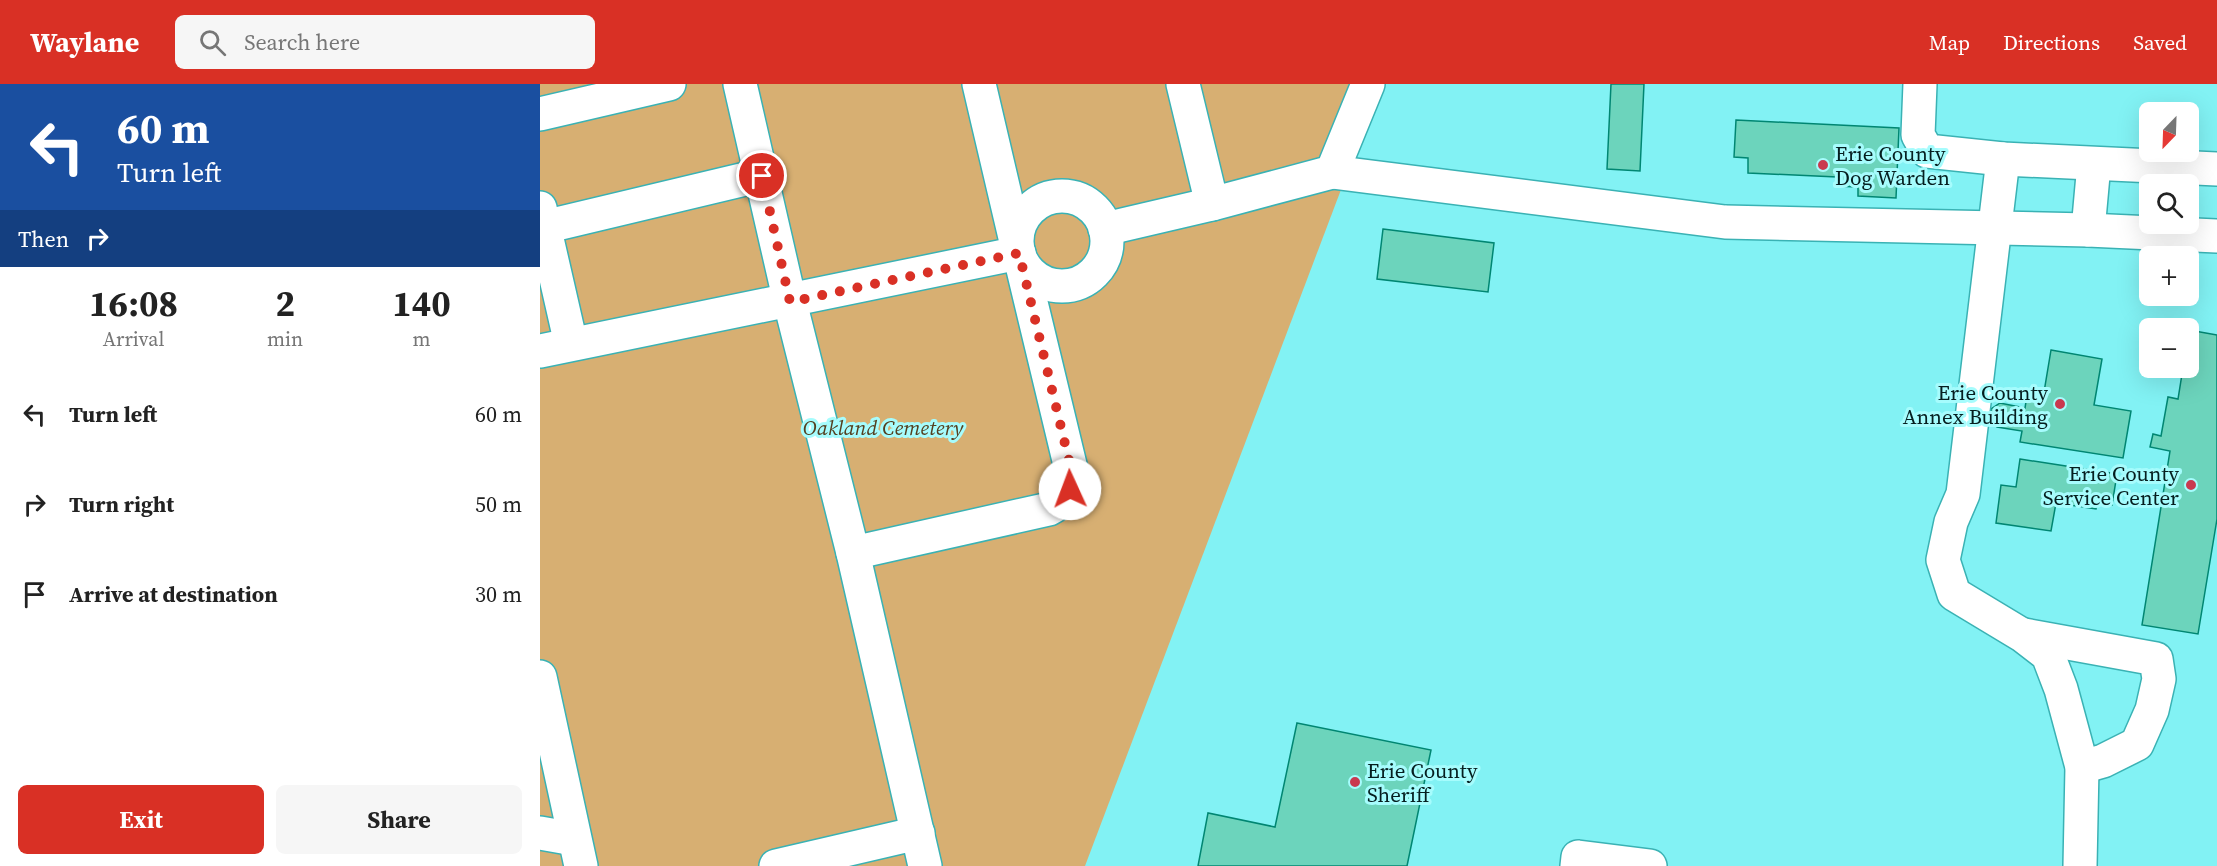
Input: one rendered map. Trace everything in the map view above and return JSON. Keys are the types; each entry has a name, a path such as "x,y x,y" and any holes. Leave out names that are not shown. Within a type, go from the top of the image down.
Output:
{"lane":[{"path":"540,114 669,84"},
{"path":"740,84 790,302 854,553 925,866"},
{"path":"854,553 1049,509 1063,501 1070,489 1072,473 979,84"},
{"path":"1183,84 1212,204"},
{"path":"1332,172 1368,84"},
{"path":"1920,84 1918,135 1927,151 2003,159 2094,164 2165,174"},
{"path":"2003,159 1963,494 1951,522 1943,560 1954,594 2022,634 2048,655 2061,689 2082,767 2080,866"},
{"path":"2088,231 2094,164"},
{"path":"2190,174 2217,169"},
{"path":"1105,229 1212,204 1332,172 1725,222 2088,231 2139,230"},
{"path":"762,176 541,221 556,347 790,302 1019,253"},
{"path":"1070,197 1089,206 1099,216 1105,229 1107,243 1104,257 1097,270 1086,279 1073,285 1058,286 1043,282 1030,273 1019,253 1018,230 1024,216 1035,205 1049,198 1070,197"},
{"path":"2199,233 2217,236"},
{"path":"2022,634 2156,659 2158,679 2152,710 2137,744 2082,767"},
{"path":"540,677 578,853"},
{"path":"540,833 578,853"},
{"path":"776,866 918,833"},
{"path":"1577,866 1578,857 1650,866"}],"green space":[{"name":"Oakland Cemetery","path":"540,84 1381,84 1085,866 540,866"}],"building":[{"path":"1611,84 1644,84 1640,171 1607,169"},
{"name":"Erie County Dog Warden","path":"1736,120 1899,128 1896,198 1858,196 1858,187 1836,186 1837,177 1748,173 1748,158 1734,157"},
{"path":"1383,229 1494,243 1488,292 1377,279"},
{"name":"Erie County Service Center","path":"2199,332 2217,335 2217,519 2198,634 2142,625 2170,451 2150,447 2153,434 2161,436 2168,397 2178,399 2181,378 2199,378"},
{"name":"Erie County Annex Building","path":"2051,350 2102,359 2094,405 2131,411 2123,458 2020,442 2022,431 1997,427 1990,420 1991,409 2000,403 2025,408 2027,395 2043,398"},
{"path":"2020,459 2117,474 2112,505 2097,502 2096,509 2056,503 2051,531 1996,523 2001,485 2016,487"},
{"name":"Erie County Sheriff","path":"1297,723 1431,750 1407,866 1198,866 1208,813 1275,827"}],"place":[{"name":"Erie County Dog Warden","path":"1823,165"},
{"name":"Erie County Annex Building","path":"2060,404"},
{"name":"Erie County Service Center","path":"2191,485"},
{"name":"Erie County Sheriff","path":"1355,782"}],"route":[{"path":"762,176 790,302 1019,253 1072,473 1070,489"}]}
